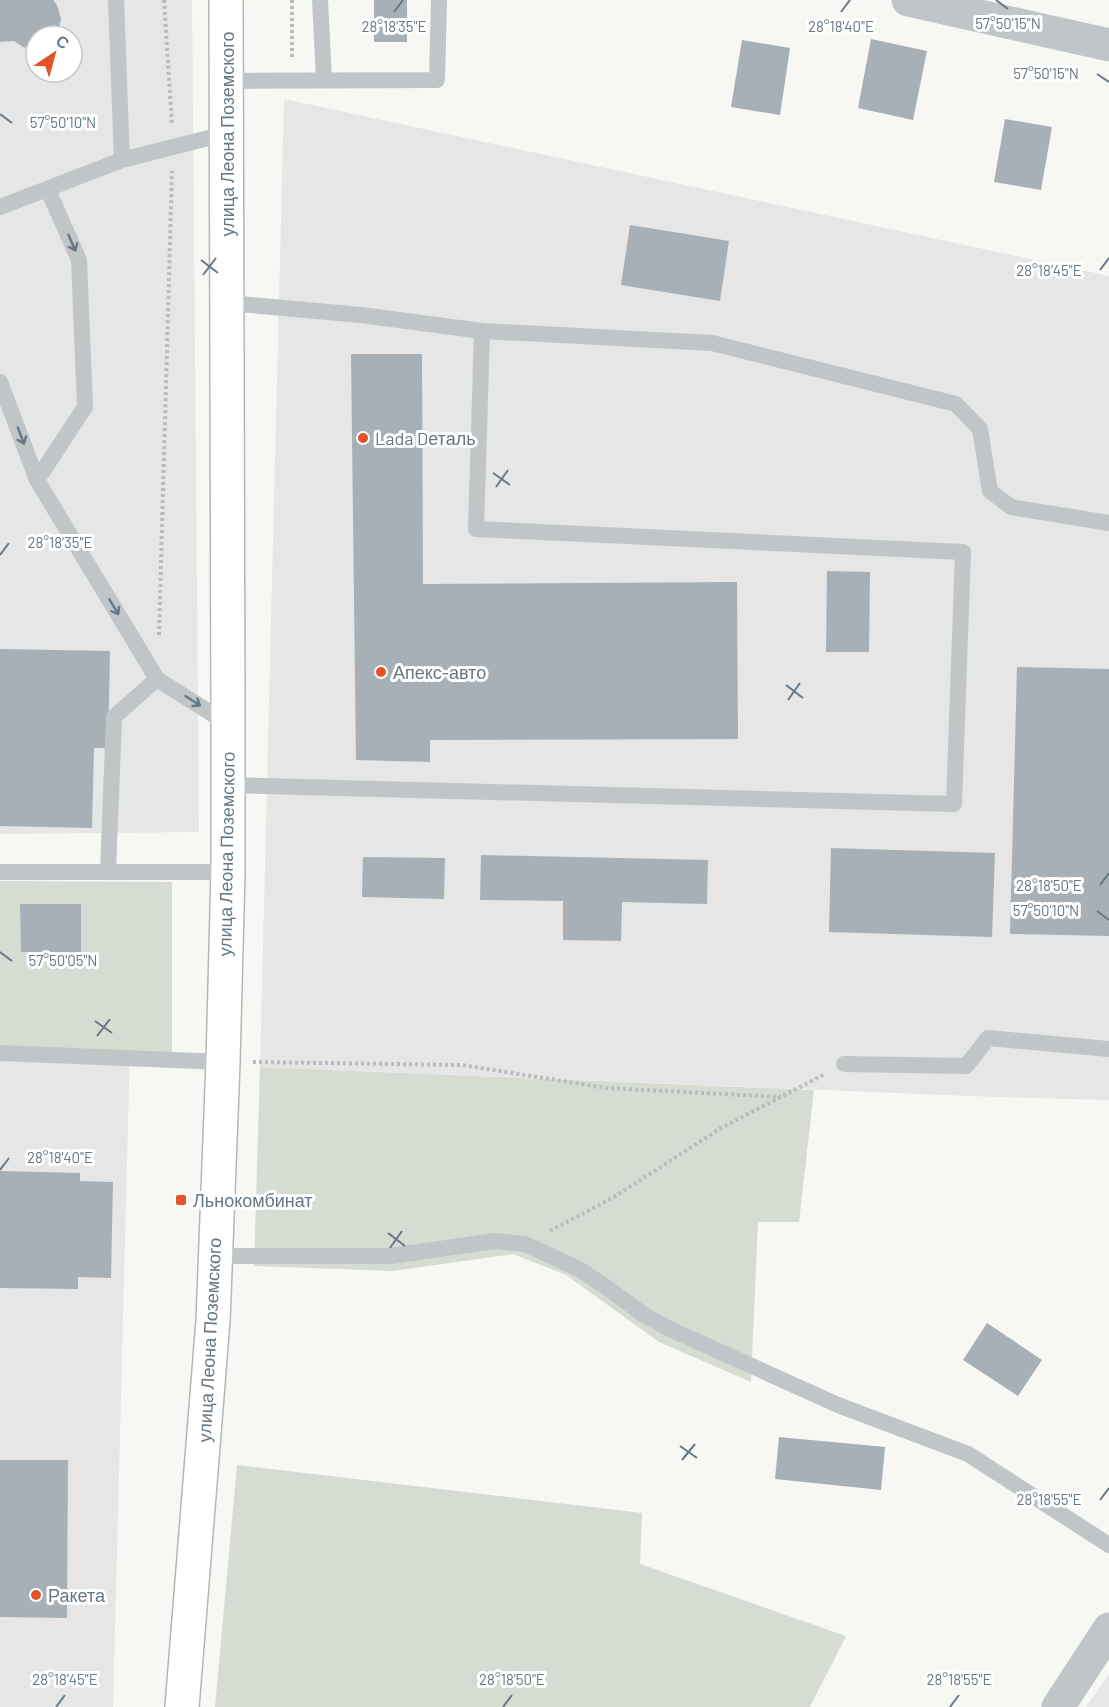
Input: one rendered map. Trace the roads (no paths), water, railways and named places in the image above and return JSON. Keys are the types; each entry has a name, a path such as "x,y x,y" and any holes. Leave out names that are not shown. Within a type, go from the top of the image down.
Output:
{"main road":[{"name":"улица Леона Поземского","path":"182,1707 213,1321 228,872 226,0"}],"street":[{"path":"908,0 1109,45"},
{"path":"1059,1707 1109,1629"}],"lane":[{"path":"116,0 122,160"},
{"path":"320,0 324,80"},
{"path":"227,81 437,80 439,0"},
{"path":"0,207 122,160 228,133"},
{"path":"37,480 85,407 79,260 48,190"},
{"path":"228,303 361,315 482,331 712,343 956,404 980,429 990,490 1011,507 1109,523"},
{"path":"227,785 954,804 963,552 476,529 482,331"},
{"path":"0,382 37,480 158,679 228,724"},
{"path":"108,872 114,717 158,679"},
{"path":"0,872 228,872"},
{"path":"844,1064 966,1066 988,1038 1109,1049"},
{"path":"0,1053 223,1062"},
{"path":"214,1256 391,1256 495,1241 525,1244 579,1269 609,1288 644,1315 672,1330 838,1405 968,1454 1109,1545"}],"place":[{"name":"Lada Dеталь","path":"363,438"},
{"name":"Апекс-авто","path":"381,672"},
{"name":"Льнокомбинат","path":"181,1200"},
{"name":"Ракета","path":"36,1595"}]}
